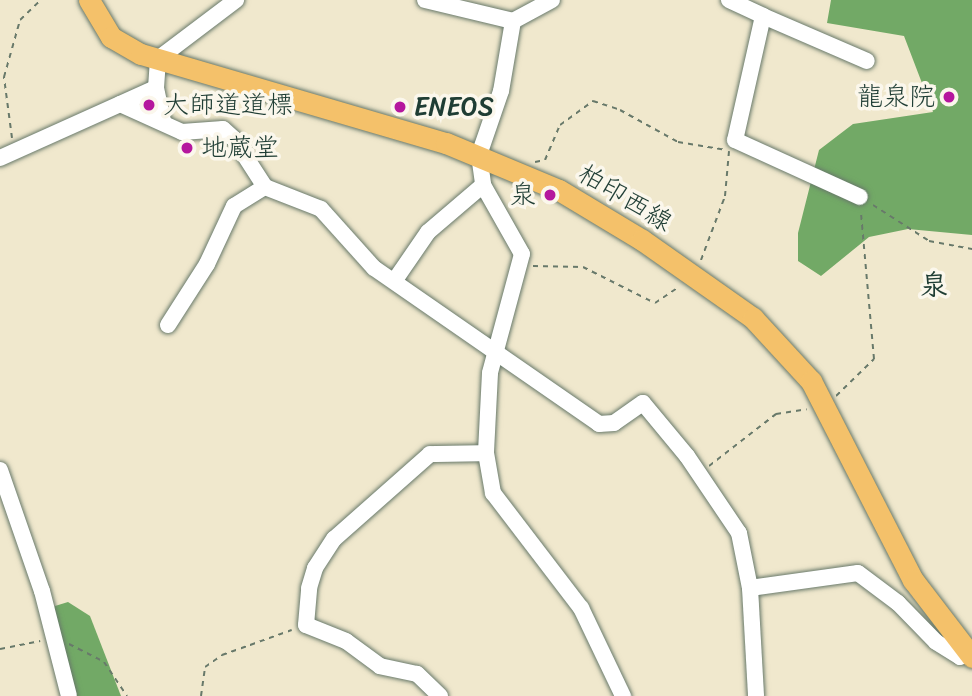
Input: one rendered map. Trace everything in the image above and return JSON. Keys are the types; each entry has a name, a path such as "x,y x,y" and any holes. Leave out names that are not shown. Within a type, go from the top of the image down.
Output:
{"main road":[{"name":"柏印西線","path":"89,0 111,37 158,59 479,155 518,171 600,214 696,276 778,341 826,407 913,580 970,656"}],"street":[{"path":"163,121 156,88 158,59 236,0"},
{"path":"425,0 513,21 552,0"},
{"path":"729,0 867,61"},
{"path":"762,16 735,140 860,197"},
{"path":"513,21 497,107 479,155 483,185 522,247 486,397 486,453 493,493 576,601 623,696"},
{"path":"7,155 156,88"},
{"path":"120,104 163,121 182,132 223,129 234,139 265,187 321,209 374,268 395,280 599,424 614,423 643,402 700,474 739,533 750,588 755,696"},
{"path":"395,280 428,232 483,185"},
{"path":"168,325 207,264 234,206 265,187"},
{"path":"440,696 417,674 380,666 346,641 306,625 315,568 334,539 430,454 486,453"},
{"path":"0,470 55,638 69,696"},
{"path":"750,588 858,573 898,603 936,642 960,657 970,656"}],"path":[{"path":"7,155 2,77 20,20 41,0"},
{"path":"517,266 583,267 655,303 696,276 724,196 729,150 678,142 620,110 593,102 560,124 545,160 524,163 518,171"},
{"path":"860,197 929,241 972,249"},
{"path":"700,474 776,414 826,407 874,359 860,197"},
{"path":"201,696 205,667 222,655 306,625"},
{"path":"0,649 55,638 104,662 127,696"}],"green space":[{"path":"831,0 972,0 972,235 908,229 869,237 821,276 798,261 798,233 819,150 853,124 933,112 904,36 827,23"},
{"path":"68,602 90,616 121,696 72,696 46,628 55,606"}],"place":[{"name":"龍泉院","path":"949,97"},
{"name":"大師道道標","path":"149,105"},
{"name":"ENEOS","path":"400,107"},
{"name":"地蔵堂","path":"187,148"},
{"name":"泉","path":"550,195"}],"district":[{"name":"泉","path":"934,285"}]}
